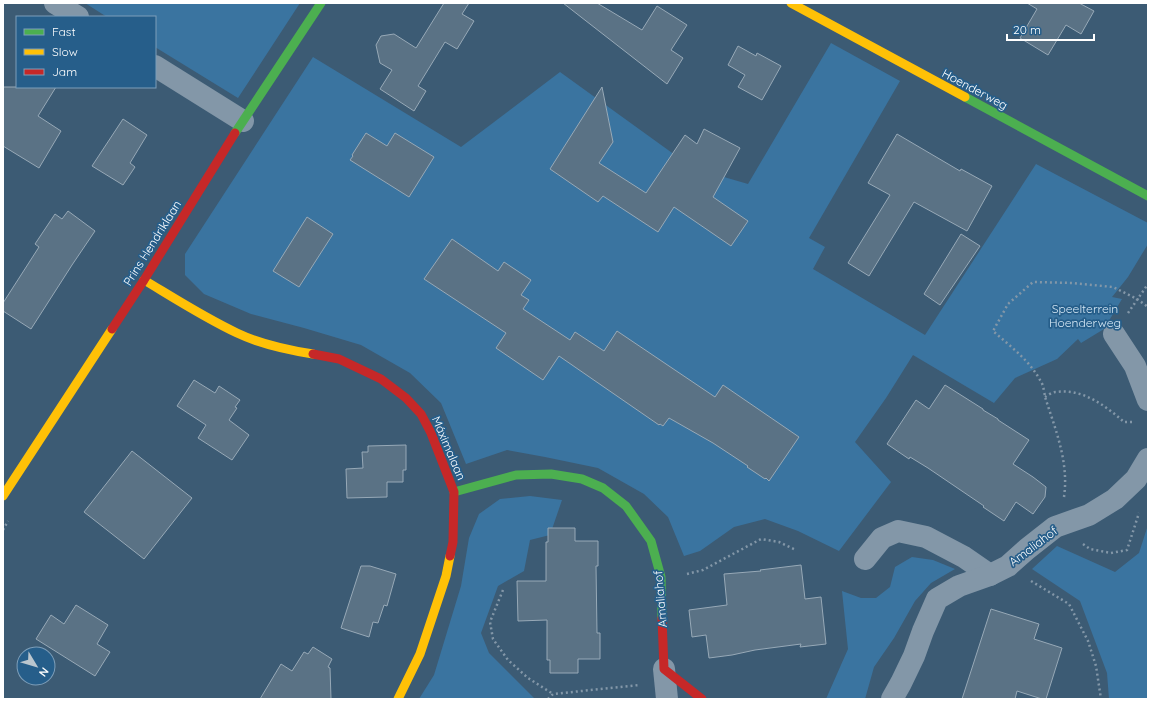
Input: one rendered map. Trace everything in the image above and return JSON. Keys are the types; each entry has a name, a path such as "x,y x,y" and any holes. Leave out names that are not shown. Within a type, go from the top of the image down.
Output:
{"street":[{"path":"55,3 76,16"},
{"name":"Prins Hendriklaan","path":"3,496 144,280 243,121 321,3"},
{"name":"Hoenderweg","path":"791,3 1148,196"},
{"path":"156,67 243,121"},
{"name":"Máximalaan","path":"144,280 209,319 238,334 282,349 338,359 381,379 406,398 421,414 431,432 454,492 453,542 446,576 420,654 398,699"},
{"path":"1114,334 1135,366 1148,400"},
{"name":"Amaliahof","path":"892,699 914,656 937,599 959,586 999,570 1055,527 1089,515 1115,499 1136,479 1148,459"},
{"name":"Amaliahof","path":"454,492 516,476 551,474 582,479 603,488 626,506 651,541 661,577 665,683"},
{"path":"865,560 882,538 898,531 926,537 964,557 999,570"},
{"path":"665,683 702,699"}],"path":[{"path":"1055,527 1065,495 1064,473 1061,447 1041,380 1022,356 993,331 1008,304 1033,282 1073,283 1113,287 1138,299 1148,307"},
{"path":"1114,334 1148,284"},
{"path":"1045,397 1055,392 1072,391 1092,399 1110,410 1124,422 1136,422"},
{"path":"661,577 677,576 702,570 761,539 780,542 796,550"},
{"path":"999,570 1069,604 1088,641 1096,666 1101,699"},
{"path":"503,590 490,622 493,639 508,660 528,678 554,694"},
{"path":"548,699 554,694 665,683"}],"green space":[{"path":"85,3 300,3 238,98 156,48 156,16 105,16"},
{"name":"Speelterrein Hoenderweg","path":"831,43 900,81 809,238 825,247 813,269 925,335 1036,164 1148,223 1148,244 1128,277 1112,297 1122,299 1104,329 1081,343 1078,339 1057,359 1015,378 994,403 913,355 886,398 855,442 891,482 839,551 798,531 765,519 734,527 700,551 684,556 668,517 644,494 598,468 507,450 466,464 441,403 410,373 361,345 251,314 204,294 185,275 185,254 313,57 461,147 560,72 693,168 748,184"},
{"path":"530,496 562,500 550,535 530,540 524,571 498,586 481,633 489,653 535,699 419,699 434,675 461,586 469,538 479,514 500,499"},
{"path":"1148,525 1148,699 1109,699 1107,673 1080,601 1032,569 1057,546 1115,572 1139,553"},
{"path":"912,557 933,560 955,569 931,583 915,601 894,638 874,667 865,699 826,699 848,649 842,591 861,598 876,598 890,587 895,567"}],"building":[{"path":"444,3 469,3 462,14 474,21 457,49 445,42 418,86 426,91 414,111 380,89 392,70 380,63 376,45 381,36 394,34 416,48"},
{"path":"563,3 597,3 642,30 657,6 687,25 671,50 683,58 667,84"},
{"path":"1027,3 1079,3 1094,11 1081,34 1066,25 1048,55 1020,38 1037,9"},
{"path":"738,46 756,56 757,53 781,66 762,100 738,87 745,75 728,65"},
{"path":"3,87 55,88 38,116 61,131 39,168 3,146"},
{"path":"602,87 613,142 599,163 646,193 685,135 697,144 704,129 740,148 713,197 748,221 731,246 674,207 658,232 603,196 598,202 550,169"},
{"path":"123,119 147,135 130,163 135,167 123,185 92,166"},
{"path":"366,133 387,146 395,133 434,157 409,197 350,160"},
{"path":"897,134 960,171 961,169 992,186 967,231 914,202 869,276 848,263 890,195 868,183"},
{"path":"68,211 95,231 31,329 3,311 3,303 39,247 35,244 55,214 62,219"},
{"path":"307,217 333,234 299,287 273,271"},
{"path":"961,234 980,246 940,305 924,294"},
{"path":"452,239 498,271 504,262 531,280 521,295 529,300 523,309 570,340 575,332 604,351 617,331 715,397 723,385 799,437 769,481 713,443 669,418 663,426 660,424 659,425 559,356 543,380 496,348 506,333 424,279"},
{"path":"194,380 215,393 219,386 240,400 235,407 237,408 229,420 249,435 232,460 198,438 206,425 177,406"},
{"path":"945,385 1029,440 1013,464 1046,487 1045,497 1033,514 1016,502 1004,521 928,468 910,457 909,459 887,444 916,400 929,409"},
{"path":"406,445 406,470 403,470 403,482 387,482 387,497 347,498 346,469 363,468 362,452 368,452 368,446"},
{"path":"132,451 192,498 144,559 84,512"},
{"path":"548,528 575,528 575,541 598,541 598,566 596,566 597,633 600,633 600,659 578,659 578,673 550,673 550,660 547,660 547,620 518,621 517,581 546,581 546,542 548,542"},
{"path":"801,565 805,599 821,597 826,644 800,647 801,644 709,658 706,635 692,637 689,610 727,605 724,574 761,571 760,570"},
{"path":"361,566 370,566 396,574 387,606 384,605 378,623 373,622 369,637 341,628"},
{"path":"76,605 108,625 97,644 110,652 95,676 56,652 56,646 47,646 36,639 51,615 64,624"},
{"path":"991,609 1039,624 1034,639 1062,648 1046,699 1017,691 1015,699 962,699"},
{"path":"313,647 332,659 328,667 330,668 331,699 260,699 281,664 292,671 304,652 308,654"}],"traffic: fast":[{"path":"235,133 321,3"},
{"path":"965,97 1148,196"},
{"path":"454,492 516,475 551,474 582,479 603,488 626,506 651,541 661,577 662,618"}],"traffic: slow":[{"path":"791,3 965,97"},
{"path":"144,280 201,314 246,337 274,346 313,354"},
{"path":"3,496 112,329"},
{"path":"398,699 420,654 446,576 450,556"}],"traffic: jam":[{"path":"112,329 235,133"},
{"path":"313,354 339,359 381,379 406,398 421,414 431,433 454,492 453,542 450,556"},
{"path":"662,618 664,669 702,699"}]}
